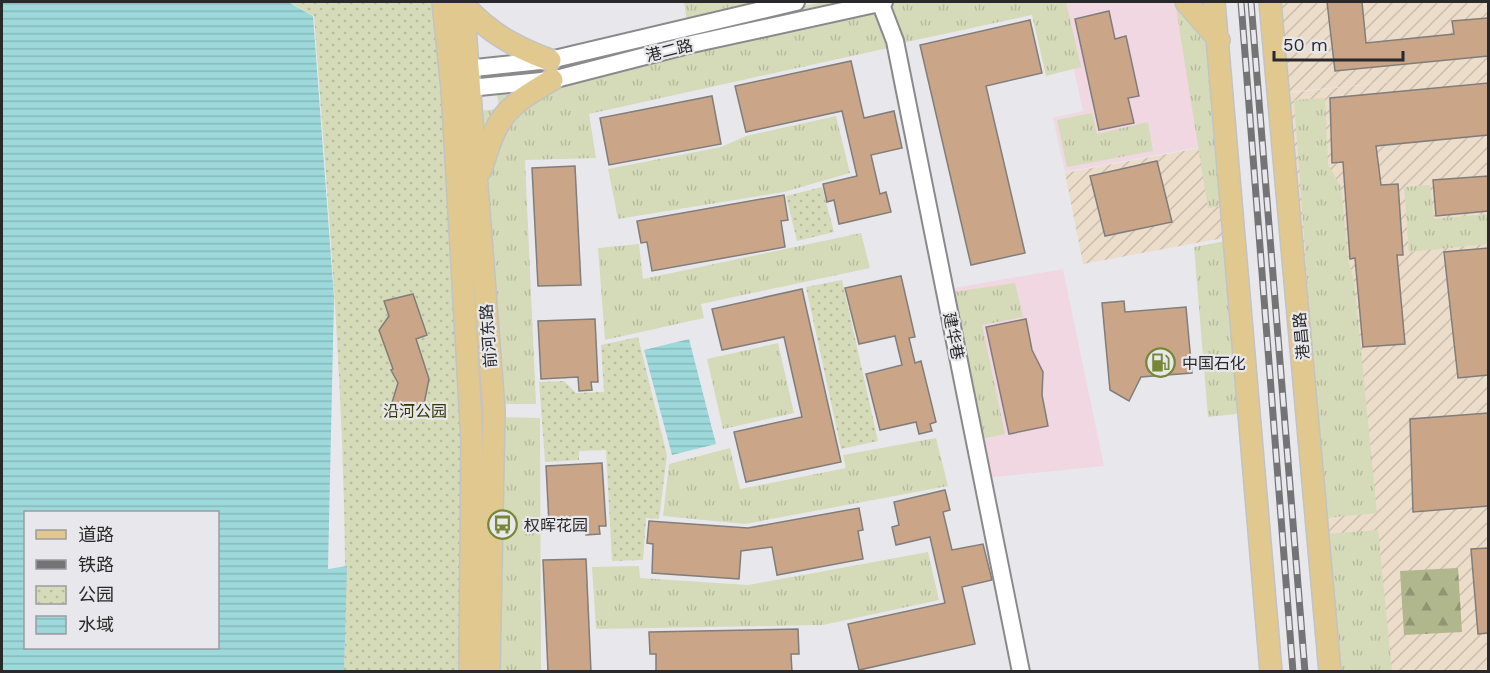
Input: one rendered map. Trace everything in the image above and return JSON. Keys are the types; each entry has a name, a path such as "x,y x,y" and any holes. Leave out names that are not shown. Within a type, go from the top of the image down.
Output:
{"main road":[{"path":"1186,2 1219,40"},
{"path":"1214,2 1271,672"},
{"path":"457,3 496,36 551,70 506,110 492,135 477,182"},
{"name":"前河东路","path":"457,3 472,440 470,672"},
{"name":"港昌路","path":"1272,4 1329,672"},
{"name":"前河东路","path":"461,79 477,182 494,410 489,672"}],"street":[{"name":"港二路","path":"551,70 796,2"},
{"name":"港二路","path":"461,79 551,70 692,44 882,2"},
{"name":"建华巷","path":"882,2 895,41 1021,672"}],"shaded area":[{"path":"1059,2 1211,2 1226,142 1065,172 1053,118 1083,111"},
{"path":"1281,2 1488,2 1488,671 1328,671 1288,93 1401,81 1288,92"},
{"path":"1226,143 1234,236 1083,264 1065,173"},
{"path":"1063,269 1104,466 985,478 948,289"}],"green space":[{"name":"沿河公园","path":"289,2 459,2 491,410 491,671 344,671 344,507 341,425 314,16"},
{"path":"684,2 790,2 687,23"},
{"path":"823,2 876,2 888,48 589,114 596,158 525,160 536,404 499,404 477,111 499,109 494,72"},
{"path":"891,2 1066,2 1081,67 1046,76 1032,15 902,43"},
{"path":"1175,2 1209,2 1230,205 1208,208"},
{"path":"1325,98 1328,164 1341,187 1348,260 1354,280 1377,513 1325,518 1294,100"},
{"path":"1092,113 1097,134 1148,122 1153,151 1067,167 1057,120"},
{"path":"836,116 850,173 784,192 618,219 608,169 721,147 746,136"},
{"path":"1430,185 1434,219 1488,214 1488,244 1409,252 1404,187"},
{"path":"822,187 834,232 797,241 786,196"},
{"path":"861,233 870,268 701,304 704,318 605,340 598,248 639,244 643,279"},
{"path":"1231,240 1246,413 1208,417 1194,247"},
{"path":"842,280 878,441 841,449 806,287"},
{"path":"1015,283 1023,317 982,325 1005,434 981,439 953,292"},
{"path":"638,337 667,455 659,519 646,518 643,560 612,561 606,450 579,451 579,460 545,462 539,382 564,381 576,393 604,392 601,345"},
{"path":"778,343 794,413 723,429 707,359"},
{"path":"499,417 540,418 541,671 501,671"},
{"path":"936,438 948,486 745,524 663,516 669,464 730,448 740,489 846,468 843,455"},
{"path":"1378,530 1392,671 1337,671 1326,534"},
{"path":"928,552 939,600 823,625 596,629 592,567 639,566 640,578 748,585"},
{"path":"1458,568 1462,632 1404,635 1400,571"}],"water":[{"path":"2,2 288,2 313,16 334,298 328,569 347,566 344,671 2,671"},
{"path":"689,339 716,444 672,455 644,350"}],"building":[{"path":"1327,2 1362,2 1366,43 1454,34 1452,21 1488,18 1488,56 1335,71"},
{"path":"1109,11 1115,39 1126,36 1139,96 1128,98 1134,123 1099,130 1075,19"},
{"path":"1030,20 1042,73 986,86 1025,253 971,265 920,45"},
{"path":"851,61 864,118 894,111 902,148 871,155 880,194 886,192 891,212 839,224 834,200 827,202 823,184 857,176 842,111 746,132 735,86"},
{"path":"1488,83 1488,135 1376,146 1381,185 1398,184 1403,255 1397,255 1405,344 1363,347 1355,258 1350,259 1343,162 1332,163 1330,98"},
{"path":"712,96 721,144 609,165 600,118"},
{"path":"1157,161 1172,222 1105,236 1090,176"},
{"path":"575,166 581,285 538,286 532,168"},
{"path":"1488,176 1488,211 1436,216 1433,180"},
{"path":"784,195 788,220 781,221 785,247 652,271 647,242 641,243 637,221"},
{"path":"1488,248 1488,375 1458,378 1444,252"},
{"path":"901,276 915,337 909,338 915,363 921,361 936,422 930,424 932,431 919,434 916,422 880,430 866,374 902,365 895,336 859,344 845,288"},
{"path":"802,289 841,462 746,482 734,432 802,417 784,337 722,350 712,309"},
{"path":"413,294 427,335 416,339 429,379 424,404 390,409 398,383 391,370 393,369 379,330 389,316 384,301"},
{"path":"1124,301 1125,312 1186,307 1192,373 1141,377 1129,401 1110,390 1102,303"},
{"path":"595,319 598,382 591,382 592,390 579,391 578,377 541,379 538,321"},
{"path":"1026,319 1032,350 1043,372 1042,395 1048,426 1009,434 986,327"},
{"path":"1488,413 1488,506 1413,512 1410,419"},
{"path":"602,463 606,526 599,526 600,534 586,535 586,521 549,523 546,466"},
{"path":"945,490 950,510 943,512 952,550 983,544 992,580 962,587 975,644 859,670 848,624 945,603 930,537 896,545 892,527 899,525 894,502"},
{"path":"859,508 863,530 858,531 863,559 777,575 772,547 741,551 739,579 652,573 653,544 647,543 649,521 748,528"},
{"path":"1488,548 1488,633 1478,634 1471,549"},
{"path":"586,559 591,672 548,672 543,560"},
{"path":"798,629 799,654 791,654 792,672 656,672 656,654 650,654 649,632"}],"railway":[{"path":"1241,2 1293,672"},
{"path":"1251,2 1305,672"}],"place":[{"name":"中国石化","path":"1161,363"},
{"name":"权晖花园","path":"503,525"}]}
